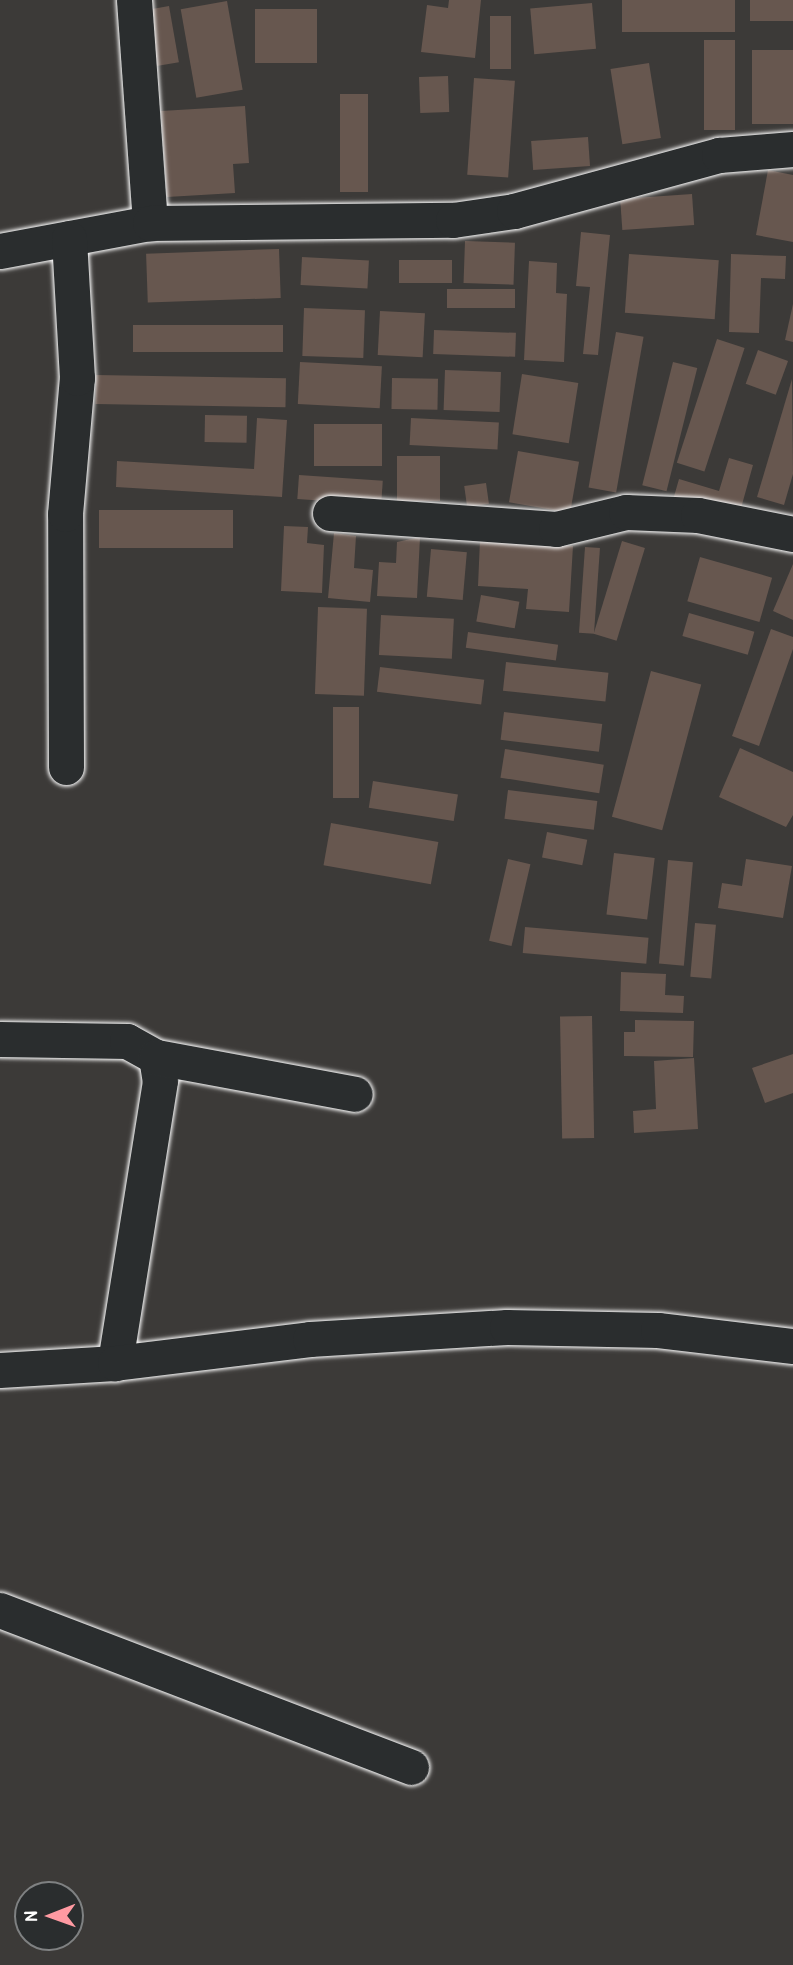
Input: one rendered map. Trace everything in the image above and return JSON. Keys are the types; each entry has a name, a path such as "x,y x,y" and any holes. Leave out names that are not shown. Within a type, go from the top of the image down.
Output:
{"street":[{"path":"134,0 150,223"},
{"path":"0,251 150,223 453,220 514,211 719,155 793,149"},
{"path":"66,767 65,514 76,378 69,238"},
{"path":"330,513 556,529 626,512 698,515 793,534"},
{"path":"0,1039 127,1041 156,1057 355,1094"},
{"path":"115,1363 160,1081 156,1057"},
{"path":"0,1370 115,1363 310,1339 507,1327 657,1331 793,1346"},
{"path":"0,1610 411,1767"}],"building":[{"path":"449,0 481,0 475,58 421,52 427,5 448,8"},
{"path":"622,0 735,0 735,32 622,32"},
{"path":"750,0 793,0 793,21 750,21"},
{"path":"227,1 243,90 196,98 181,9"},
{"path":"592,3 596,49 534,54 530,8"},
{"path":"169,6 179,62 152,67 142,11"},
{"path":"255,9 317,9 317,63 255,63"},
{"path":"490,16 511,16 511,69 490,69"},
{"path":"704,40 735,40 735,130 704,130"},
{"path":"752,50 793,50 793,124 752,124"},
{"path":"649,63 661,138 622,144 610,69"},
{"path":"448,76 449,112 420,113 419,77"},
{"path":"474,78 515,81 508,178 467,175"},
{"path":"340,94 368,94 368,192 340,192"},
{"path":"245,106 249,163 233,164 235,193 167,197 161,111"},
{"path":"588,137 590,166 533,170 531,141"},
{"path":"768,170 793,175 793,242 756,235"},
{"path":"692,194 694,225 622,230 620,199"},
{"path":"581,232 610,235 598,355 583,354 590,287 576,286"},
{"path":"465,241 515,243 514,285 464,283"},
{"path":"279,249 281,298 148,303 146,254"},
{"path":"629,254 719,260 715,319 625,313"},
{"path":"731,254 786,256 785,279 761,278 759,333 729,332"},
{"path":"302,257 369,261 367,288 301,285"},
{"path":"399,260 452,260 452,283 399,283"},
{"path":"529,261 557,263 556,293 567,294 564,362 524,360"},
{"path":"447,289 515,289 515,308 447,308"},
{"path":"793,304 793,342 785,340"},
{"path":"304,308 365,310 363,358 302,356"},
{"path":"380,311 425,313 423,357 378,355"},
{"path":"133,325 283,325 283,352 133,352"},
{"path":"434,330 516,333 515,357 433,354"},
{"path":"616,332 644,337 616,492 589,488"},
{"path":"717,339 745,348 704,472 677,463"},
{"path":"758,350 788,361 776,395 746,384"},
{"path":"300,362 382,366 380,408 298,404"},
{"path":"673,362 697,368 667,491 642,485"},
{"path":"445,370 501,372 500,412 444,410"},
{"path":"522,374 578,383 569,443 512,434"},
{"path":"96,375 286,378 285,407 95,404"},
{"path":"392,378 438,379 437,410 391,409"},
{"path":"792,379 793,474 784,505 757,497"},
{"path":"205,415 247,416 247,443 205,442"},
{"path":"257,418 287,420 282,497 116,487 117,461 254,469"},
{"path":"411,418 499,423 497,450 410,445"},
{"path":"314,424 382,424 382,466 314,466"},
{"path":"518,451 579,462 570,513 509,502"},
{"path":"397,456 440,456 440,501 397,501"},
{"path":"729,458 753,465 738,519 673,500 679,479 719,491"},
{"path":"299,475 383,481 381,505 297,499"},
{"path":"486,483 489,504 467,507 464,486"},
{"path":"99,510 233,510 233,548 99,548"},
{"path":"284,526 308,527 307,543 324,545 322,593 281,591"},
{"path":"334,533 356,536 354,568 373,570 370,602 328,598"},
{"path":"420,537 417,598 377,596 379,562 396,563 397,542"},
{"path":"480,540 573,546 569,612 526,609 528,589 478,586"},
{"path":"622,541 645,548 617,641 594,634"},
{"path":"585,547 600,548 594,634 579,633"},
{"path":"431,549 467,552 463,600 427,597"},
{"path":"700,557 772,578 759,622 687,601"},
{"path":"793,564 793,620 773,611"},
{"path":"481,595 519,602 515,628 476,622"},
{"path":"318,607 367,609 364,696 315,694"},
{"path":"689,613 754,632 748,655 682,636"},
{"path":"381,615 454,619 452,659 379,655"},
{"path":"771,629 793,637 793,649 759,746 732,736"},
{"path":"468,632 558,645 556,661 466,648"},
{"path":"506,662 608,673 605,702 503,691"},
{"path":"380,667 484,680 481,705 377,692"},
{"path":"651,671 701,684 662,830 612,817"},
{"path":"333,707 359,707 359,798 333,798"},
{"path":"504,712 602,724 599,752 501,740"},
{"path":"740,748 793,772 793,815 786,827 719,797"},
{"path":"505,749 604,765 599,793 500,778"},
{"path":"373,781 458,794 454,821 369,808"},
{"path":"508,790 597,801 594,830 504,819"},
{"path":"331,823 438,842 431,884 324,865"},
{"path":"547,832 587,840 582,865 542,858"},
{"path":"614,853 655,858 647,920 606,915"},
{"path":"508,859 530,864 512,946 489,941"},
{"path":"746,859 792,866 783,918 718,908 722,883 742,886"},
{"path":"668,860 693,862 684,966 659,964"},
{"path":"695,923 716,925 711,979 690,977"},
{"path":"525,927 649,938 646,964 523,953"},
{"path":"621,972 666,974 665,995 684,996 683,1013 620,1011"},
{"path":"592,1016 594,1138 562,1139 560,1017"},
{"path":"635,1020 694,1021 693,1057 624,1056 624,1032 635,1032"},
{"path":"793,1054 793,1093 765,1103 752,1068"},
{"path":"694,1058 698,1129 634,1133 633,1111 656,1109 654,1061"}]}
